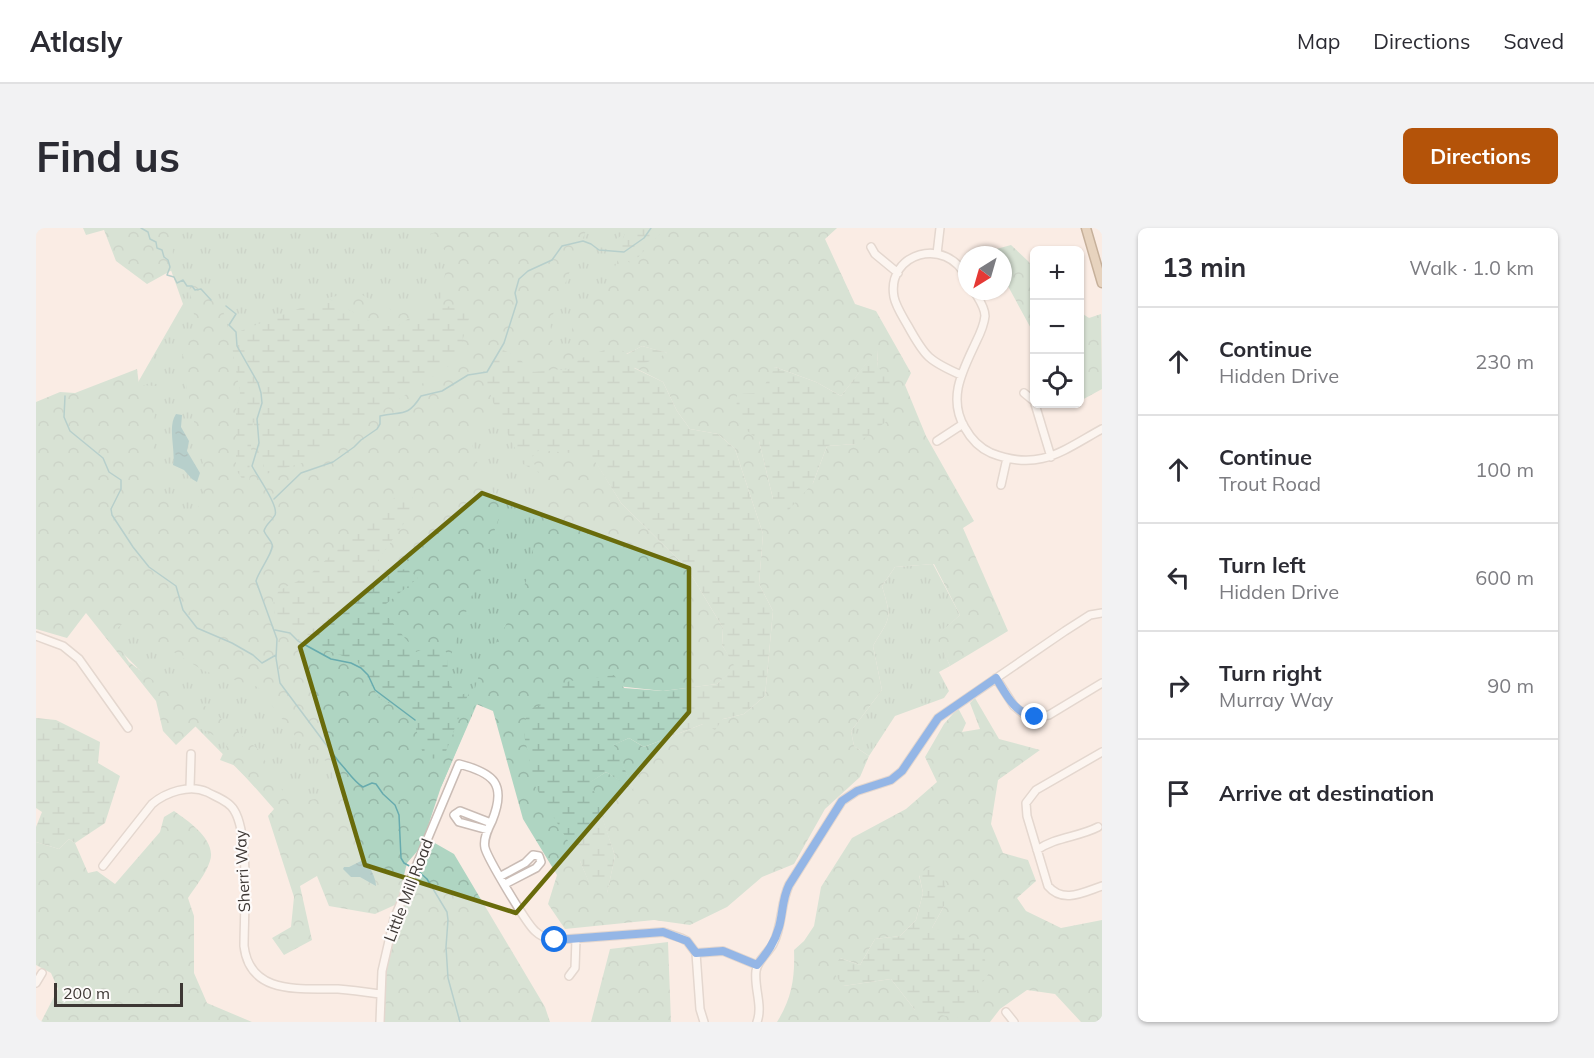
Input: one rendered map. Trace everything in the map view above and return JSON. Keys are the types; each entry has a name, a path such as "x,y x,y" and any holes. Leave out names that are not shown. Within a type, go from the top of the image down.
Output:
{"main road":[{"path":"1086,228 1102,283"}],"street":[{"path":"937,254 940,228"},
{"path":"871,247 875,254 898,273"},
{"path":"958,264 950,258 937,254 920,254 910,259 898,273 894,286 894,297 921,350 934,362 961,375"},
{"path":"979,300 984,308 983,327 961,375 957,399 958,413 977,444 1007,458 1030,462 1051,457 1102,429"},
{"path":"1024,393 1030,398"},
{"path":"1036,408 1051,457"},
{"path":"937,441 963,424"},
{"path":"1001,485 1007,458"},
{"path":"757,1022 760,1012 756,979 757,965 773,944 780,926 784,897 789,885 842,801 857,791 891,780 902,771 938,718 1090,615 1102,613"},
{"path":"36,636 63,646 79,659 129,728"},
{"path":"996,678 1014,706 1025,715 1035,717 1048,715 1102,683"},
{"path":"1102,752 1036,790 1027,800 1027,816 1048,886 1054,892 1067,896 1102,886"},
{"path":"103,866 161,795 190,788 191,754"},
{"name":"Little Mill Road","path":"380,1022 384,954 400,902 459,764 485,772 496,783 499,802 484,845 501,876"},
{"name":"Sherri Way","path":"190,788 201,789 223,800 233,808 240,823 244,861 244,946 245,956 254,972 263,980 284,988 346,990 380,994"},
{"path":"1037,850 1049,843 1098,827"},
{"path":"505,884 536,868 541,862 539,856 533,855 501,876 505,884 525,919 534,931 548,939 663,932 687,941 696,953 700,1009 704,1022"},
{"path":"569,976 575,968 576,939"},
{"path":"696,953 723,951 757,965"},
{"path":"36,984 42,973"},
{"path":"1006,1012 1014,1022"}],"highlighted area":[{"path":"482,493 689,568 689,712 516,913 365,865 300,647"}],"green space":[{"path":"83,228 171,228 174,269 147,284 116,261 104,230 86,235"},
{"path":"156,228 669,228 609,400 441,787 290,822 102,632 133,391 183,304"},
{"path":"448,228 587,228 550,322 553,346 557,353 566,350 571,341 577,309 609,281 619,257 610,245 627,228 622,241 631,265 665,228 837,228 825,239 855,304 876,311 911,373 905,385 926,436 974,521 963,528 1008,631 950,666 936,636 960,615 934,564 895,567 882,586 888,617 873,646 882,690 851,731 854,746 869,756 860,777 825,809 794,864 762,877 727,907 690,925 654,920 565,929 548,904 557,875 523,819 493,711 476,704 441,787 421,847 407,863 397,904 375,914 329,906 317,876 300,886 312,940 284,955 272,938 291,927 294,897 268,816 274,809 236,766 220,760 228,743 196,726 176,745 163,731 156,701 86,613 67,638 36,629 36,402 60,392 75,393 137,369 139,385 156,386 153,450 159,486 175,512 193,511 203,503 203,464 181,360 195,321 188,278 220,300 230,335 240,393 236,410 249,486 253,417 266,474 416,313 398,326 379,326 327,298 356,292 400,314 441,300 448,254 430,234","holes":["642,346 667,353 633,367 663,382 677,411 690,429 718,434 735,449 763,534 759,584 773,611 765,696 744,714 703,724 644,747 629,738 613,745 633,788 606,772 590,782 615,856 607,893 589,882 580,861 570,681 663,691 717,684 736,667 722,645 723,628 687,568 621,503 591,454 539,450 531,458 546,489 540,522 534,535 532,567 513,612 480,672 475,688 469,692 443,759 424,758 412,714 379,698 357,661 290,637 284,622 275,617 273,598 280,590 308,576 401,492 413,491 407,519 376,563 382,572 407,569 380,608 416,652 431,647 445,650 449,661 502,509 477,462 468,430 497,413 483,372 517,356 531,372 588,365","877,350 878,368 856,444 827,446 813,483 773,499 759,441 775,367 816,382 841,396","130,618 143,633 204,671 258,687 305,749 331,764 335,796 302,801 285,795 259,750 207,707 174,696 129,662 111,633"]},
{"path":"628,228 665,228 631,265 616,245 622,241"},
{"path":"1011,245 1029,262 1030,264 1030,327 1012,294 1012,246 1007,246"},
{"path":"327,298 379,326 398,326 416,313 456,305 471,312 456,361 305,462 266,474 253,420 248,487 236,470 236,410 240,393 230,335"},
{"path":"1101,314 1102,389 1084,399 1084,315 1089,318"},
{"path":"616,346 627,354 642,346 668,353 634,368 663,382 677,411 690,429 718,434 735,449 763,534 759,584 773,611 765,696 744,714 723,719 715,730 703,724 644,747 629,738 614,745 634,790 606,772 591,782 615,856 607,894 589,883 580,861 535,786 524,735 527,710 544,704 551,688 570,681 614,675 624,688 663,691 717,684 735,667 722,645 723,628 687,568 621,503 591,455 539,450 531,458 539,473 523,464 497,413 483,372 503,350 517,356 532,372 570,369 579,359"},
{"path":"877,349 878,368 891,377 887,421 856,444 827,446 813,483 786,513 773,499 759,441 736,421 737,394 760,393 775,367 816,382 841,396"},
{"path":"414,491 407,519 376,563 382,572 407,569 418,578 381,608 416,652 431,647 445,650 451,685 461,695 469,692 443,759 424,758 412,714 379,698 357,661 290,637 284,622 275,617 273,597 280,590 308,576 401,492"},
{"path":"933,564 960,615 937,636 950,666 939,672 949,691 944,698 895,716 869,756 854,746 851,731 882,690 873,646 888,618 882,586 895,567"},
{"path":"975,698 999,739 1040,750 998,780 991,824 1003,853 1028,860 1036,881 1017,898 1026,911 1061,928 1102,920 1102,1022 1081,1022 1055,994 1027,990 1000,1009 990,1022 777,1022 792,987 794,950 804,941 814,926 821,887 852,838 906,809 937,782 925,757 944,724 958,708 966,723 962,732 980,729 970,703","holes":["919,875 944,906 932,928 915,1010 891,979 843,986 840,958 860,965 875,939 900,936 916,920 923,893"]},
{"path":"36,718 56,720 100,742 98,763 120,776 105,823 75,843 69,839 59,849 36,842 36,827 42,812 36,808"},
{"path":"174,811 200,832 211,853 206,871 188,898 194,916 194,973 207,1003 252,1022 41,1022 58,989 51,973 36,965 36,842 59,849 69,839 75,843 88,873 97,871 115,884 160,832 164,817"},
{"path":"433,842 454,854 545,1007 550,1022 381,1022 384,945"},
{"path":"931,866 946,874 944,906 932,928 981,940 988,975 957,1018 915,1010 891,979 843,986 832,970 840,958 860,965 875,939 900,936 916,920 923,893 919,874"},
{"path":"668,942 671,1022 591,1022 610,949"}],"water":[{"path":"176,414 182,415 181,427 189,441 187,451 200,473 197,482 184,470 173,465 172,425"},
{"path":"363,860 372,871 376,886 360,877 351,877 343,869"}],"waterway":[{"path":"141,228 148,232 150,239 156,242 157,248 162,250 164,257 168,260 170,267 167,275 174,277 177,283 183,280 187,286 192,286 195,290 201,289 211,300"},
{"path":"274,499 301,473 333,462 377,429 380,416 408,411 421,396 442,391 468,375 487,372 504,343 517,302 515,293 519,279 528,271 552,260 562,246 583,241 599,250 624,252 644,238 651,228"},
{"path":"226,306 236,314 229,325 236,332 237,346 258,383 261,393 262,403 257,419 259,443 252,466 271,498 275,515 264,531 272,547 256,581 277,639 276,658 280,683 354,779 363,787 372,783 376,784 395,805 399,815 401,858 404,863 413,868"},
{"path":"65,396 64,417 70,431 103,458 109,472 121,480 121,489 111,509 112,515 149,567 176,586 183,610 197,628 232,643 262,663 276,655"},
{"path":"275,630 290,633 298,641 331,659 351,663 361,668 368,675 375,690 415,720"},
{"path":"417,870 427,879 447,912 448,978 460,1022"}],"route":[{"path":"555,940 663,932 687,941 696,953 723,951 757,965 773,944 780,926 784,897 789,885 842,801 857,791 891,780 910,763 938,718 996,678 1014,706 1025,715 1035,717"}]}
